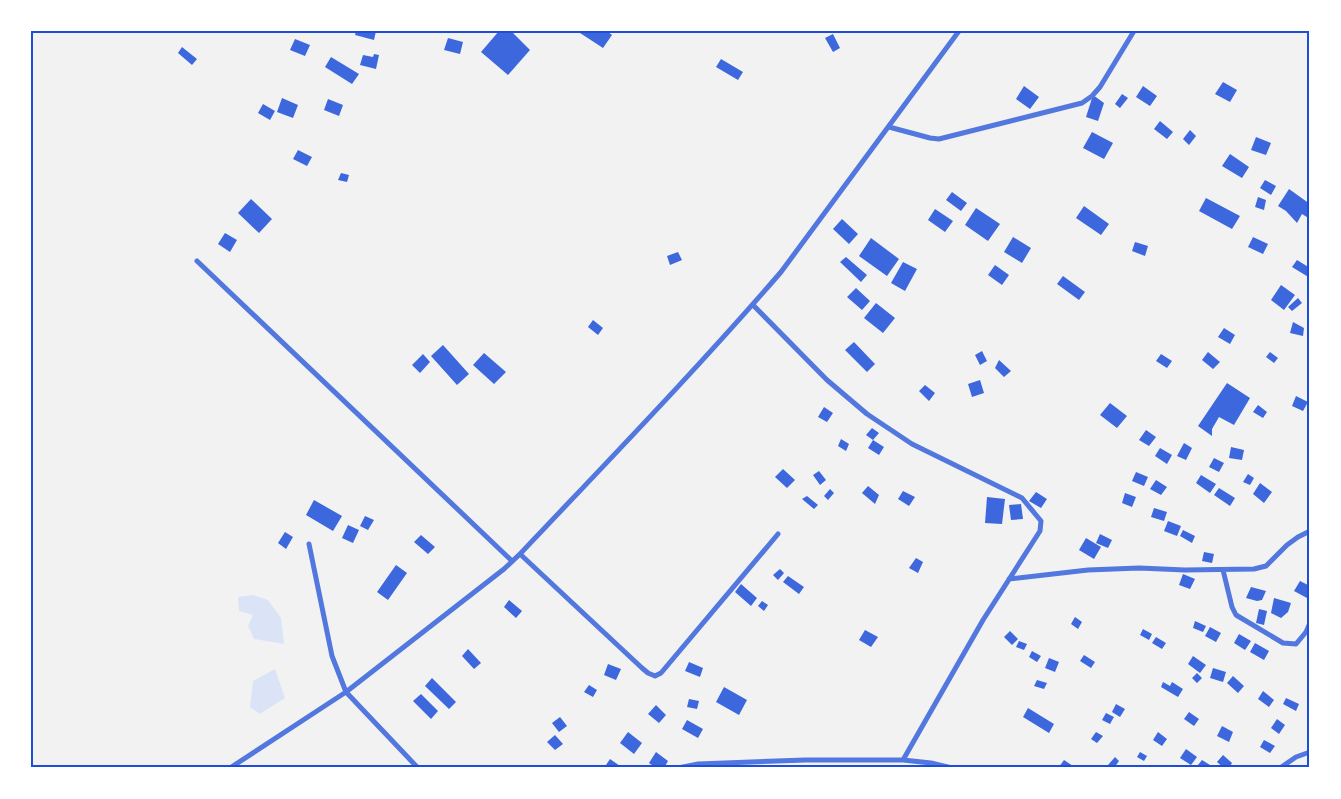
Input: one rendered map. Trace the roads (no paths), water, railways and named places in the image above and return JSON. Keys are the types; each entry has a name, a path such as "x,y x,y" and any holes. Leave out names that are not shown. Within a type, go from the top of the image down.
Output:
{"street":[{"path":"230,768 346,692 504,569 520,554 622,447 782,272 959,31"},
{"path":"889,127 939,139 1082,103 1100,87 1134,31"},
{"path":"196,260 512,561"},
{"path":"753,305 827,380 867,414 912,444 1022,498 1042,522 1040,531 983,620 903,760"},
{"path":"1009,579 1088,570 1139,568 1185,570 1254,569 1266,566 1287,545 1310,531"},
{"path":"520,554 648,674 655,676 661,673 778,534"},
{"path":"309,544 332,656 346,692 418,768"},
{"path":"1223,570 1236,616 1283,644 1296,644 1306,632 1310,623"},
{"path":"1280,768 1296,757 1310,752"},
{"path":"678,768 698,764 805,760 903,760 952,768"}]}
